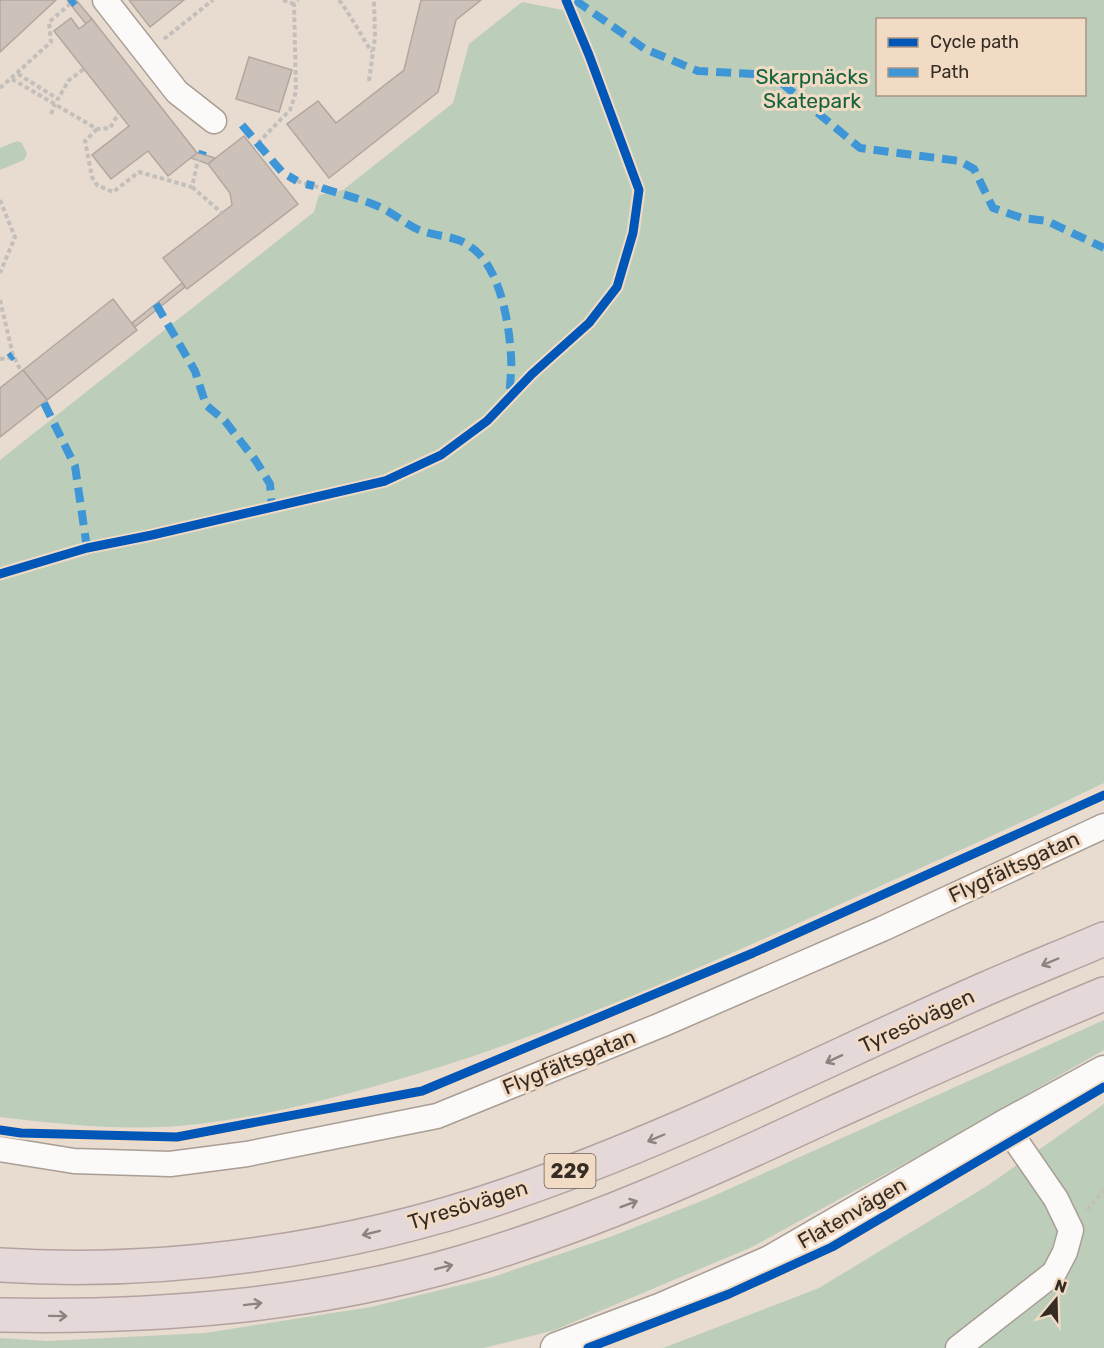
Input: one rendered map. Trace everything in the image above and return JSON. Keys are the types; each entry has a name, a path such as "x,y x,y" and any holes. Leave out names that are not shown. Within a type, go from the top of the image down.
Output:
{"highway":[{"name":"Tyresövägen","path":"0,1265 119,1266 212,1259 287,1249 362,1236 507,1196 655,1139 986,988 1104,939"},
{"name":"229","path":"0,1315 74,1316 216,1308 368,1286 462,1262 554,1233 641,1199 738,1158 996,1039 1104,994"}],"street":[{"path":"105,0 177,92 214,121"},
{"name":"Flygfältsgatan","path":"0,1149 74,1161 170,1164 247,1154 437,1116 672,1020 882,928 1104,826"},
{"name":"Flatenvägen","path":"556,1348 662,1308 770,1261 1005,1125 1104,1071"},
{"path":"958,1348 1054,1273 1065,1252 1071,1230 1056,1198 1005,1125"}],"path":[{"path":"160,43 213,0"},
{"path":"283,0 294,4"},
{"path":"258,143 290,110 296,92 294,4 298,0"},
{"path":"339,0 357,24 373,52"},
{"path":"369,81 375,36 374,0"},
{"path":"0,88 51,42 49,22 70,4"},
{"path":"51,114 69,80 84,69"},
{"path":"18,74 58,99"},
{"path":"12,79 97,129 110,128 119,113"},
{"path":"97,129 85,141 92,177 97,185 113,192 140,172 192,187 222,213"},
{"path":"192,187 198,160"},
{"path":"297,181 306,184"},
{"path":"314,186 322,188"},
{"path":"0,200 15,237 0,273"},
{"path":"0,302 13,355 21,371"},
{"path":"0,359 9,358"}],"green space":[{"name":"Skarpnäcks Skatepark","path":"576,0 1104,0 1104,783 952,854 642,992 535,1034 427,1071 308,1104 243,1118 199,1124 124,1127 75,1125 0,1117 0,460 314,212 319,195 343,190 453,103 469,44 522,2 568,11"},
{"path":"17,141 22,143 27,154 24,160 0,170 0,148"},
{"path":"1104,1020 1104,1050 931,1149 752,1247 555,1330 484,1348 0,1348 0,1338 48,1341 205,1333 371,1307 493,1277 610,1237 709,1198"},
{"path":"1104,1104 1104,1348 663,1348 819,1288 987,1186"}],"building":[{"path":"0,0 56,0 0,52"},
{"path":"67,0 76,0 92,19 86,24"},
{"path":"129,0 184,0 150,27"},
{"path":"421,0 481,0 456,20 438,92 329,178 287,124 318,101 336,123 404,70"},
{"path":"71,18 79,29 92,19 197,153 168,176 148,151 111,179 92,155 129,126 54,31"},
{"path":"249,57 292,70 279,112 236,99"},
{"path":"244,136 298,204 187,289 163,258 232,205 230,193 208,164"},
{"path":"197,153 215,158 208,164 191,158"},
{"path":"182,283 185,287 135,327 132,323"},
{"path":"113,299 137,330 47,400 23,370"},
{"path":"23,370 47,400 0,437 0,388"}],"marked path":[{"path":"70,4 75,0"},
{"path":"575,0 645,49 698,71 772,75 860,148 960,161 974,169 993,208 1022,218 1047,221 1104,248"},
{"path":"242,125 282,172 297,181"},
{"path":"306,184 314,186"},
{"path":"322,188 381,208 419,230 459,240 481,256 496,281 505,312 511,361 509,397"},
{"path":"156,304 195,371 206,405 225,421 256,461 270,484 272,507"},
{"path":"9,358 13,355"},
{"path":"44,403 75,466 87,548"}],"cycle path":[{"path":"0,574 87,548 385,481 441,455 487,421 532,374 589,323 617,287 633,233 639,190 566,0"},
{"path":"0,1130 21,1133 177,1137 422,1091 753,953 1104,795"},
{"path":"588,1348 729,1294 832,1247 1104,1087"}]}
